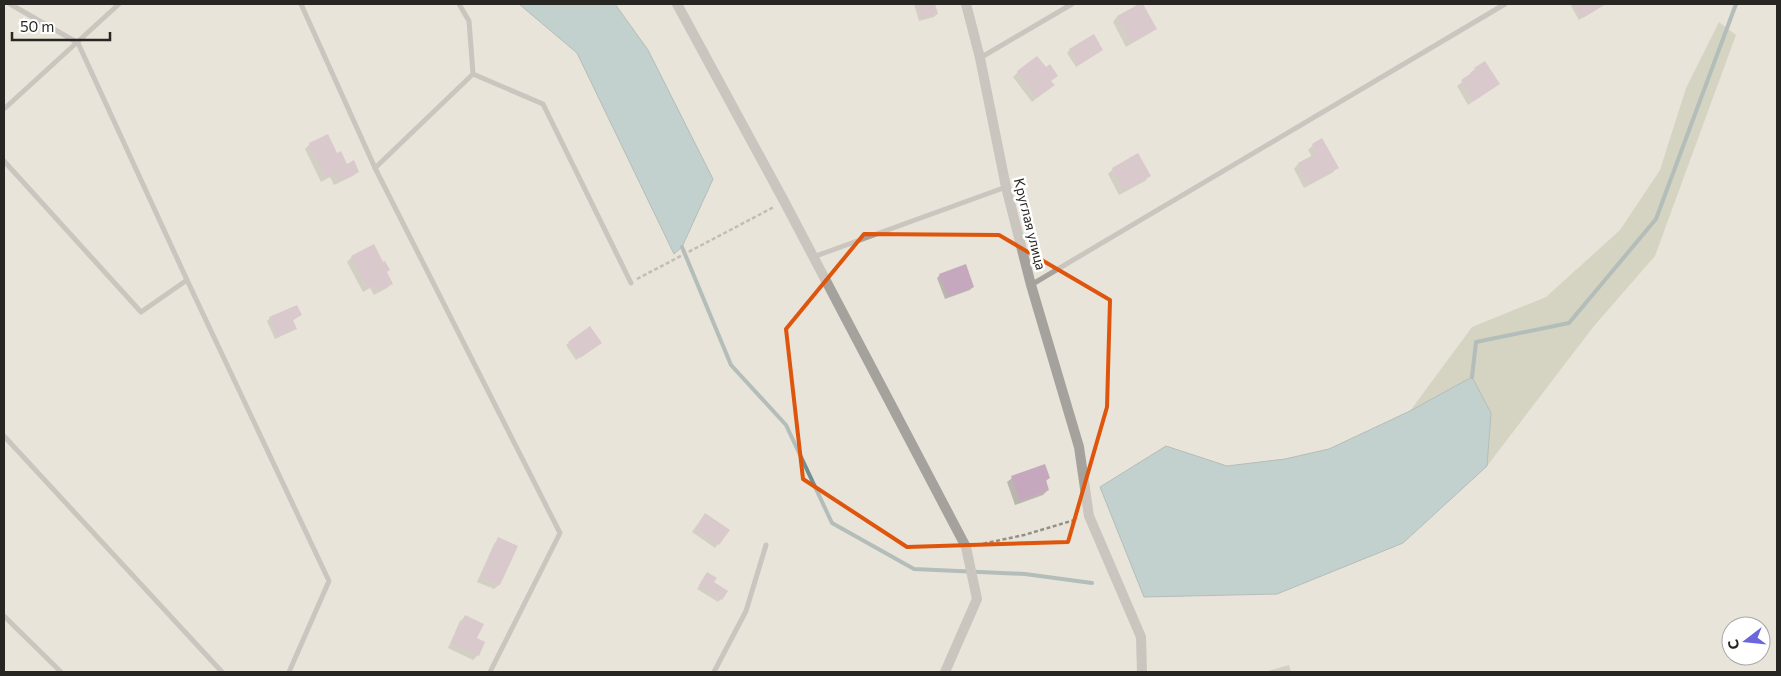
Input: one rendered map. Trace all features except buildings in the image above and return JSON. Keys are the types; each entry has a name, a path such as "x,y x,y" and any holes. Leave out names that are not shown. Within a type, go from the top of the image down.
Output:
{"street":[{"path":"677,4 966,547 977,599 945,672"},
{"name":"Круглая улица","path":"966,4 980,58 1006,187 1031,285 1079,447 1089,516 1141,638 1142,672"}],"lane":[{"path":"10,4 78,43 329,581 289,672"},
{"path":"4,109 119,4"},
{"path":"301,4 375,168 560,532 490,672"},
{"path":"459,4 469,21 473,74"},
{"path":"980,58 1072,4"},
{"path":"1031,285 1505,4"},
{"path":"375,168 473,74"},
{"path":"473,74 543,104 631,282"},
{"path":"4,160 141,312 187,280"},
{"path":"813,257 1006,187"},
{"path":"4,436 222,672"},
{"path":"714,672 746,612 766,545"},
{"path":"4,616 61,672"}],"path":[{"path":"631,282 784,202"},
{"path":"966,547 1024,536 1089,516"}],"highlighted area":[{"path":"864,234 999,235 1110,300 1107,407 1068,542 907,547 803,479 786,329"}],"green space":[{"path":"1719,22 1736,35 1655,256 1594,326 1487,466 1491,413 1410,411 1472,327 1546,297 1620,230 1660,170 1686,88"}],"water":[{"path":"519,4 615,4 648,50 713,179 682,247 674,254 577,53"},
{"path":"1472,377 1491,413 1487,466 1403,543 1277,594 1144,597 1100,487 1166,446 1227,466 1285,459 1329,449 1410,411"}],"waterway":[{"path":"1472,377 1476,342 1569,323 1656,219 1736,4"},
{"path":"682,247 731,365 786,425 832,523 914,569 1025,574 1092,583"}]}
